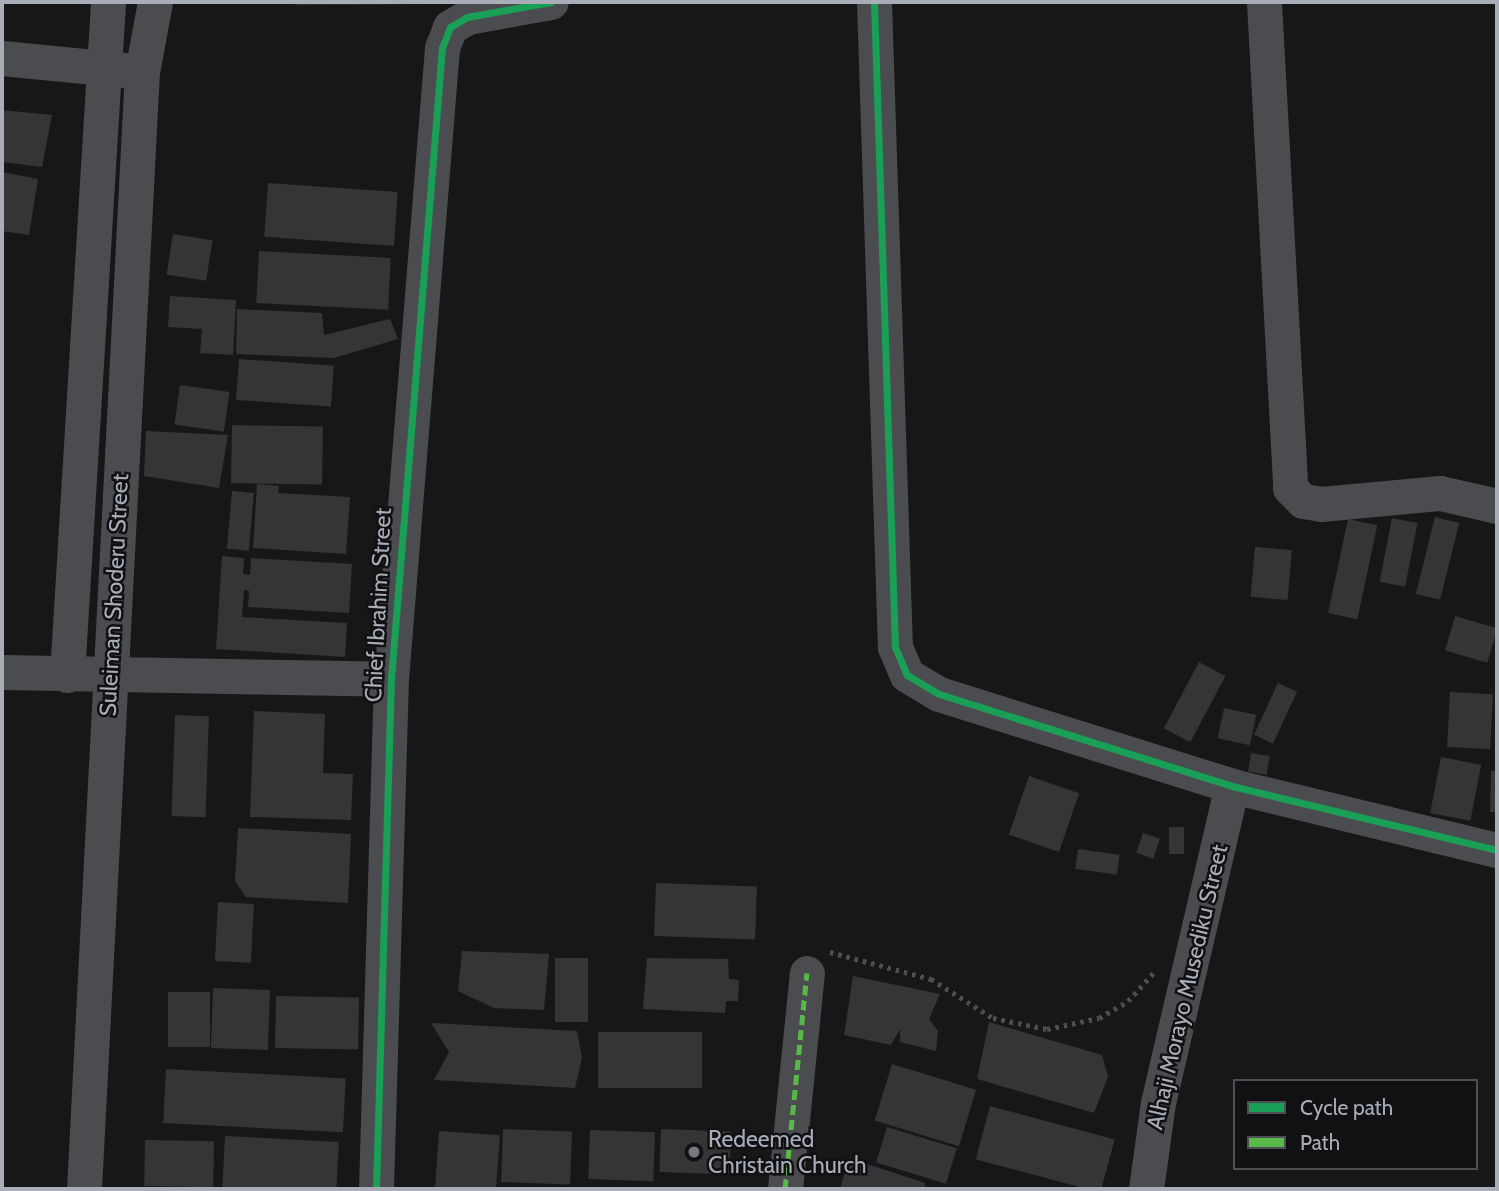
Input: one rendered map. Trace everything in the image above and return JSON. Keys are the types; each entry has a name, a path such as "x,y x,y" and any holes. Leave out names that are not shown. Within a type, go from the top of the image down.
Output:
{"street":[{"path":"67,676 108,2"},
{"name":"Suleiman Shoderu Street","path":"83,1189 142,72 155,2"},
{"name":"Chief Ibrahim Street","path":"376,1189 391,679 411,374 442,48 450,27 467,17 551,2"},
{"path":"874,2 895,647 907,675 939,694 1231,786 1497,850"},
{"path":"1264,2 1290,488 1303,501 1321,504 1440,494 1497,506"},
{"path":"2,58 142,72"},
{"path":"2,672 110,677 391,679"},
{"name":"Alhaji Morayo Musediku Street","path":"1146,1189 1158,1103 1231,786"},
{"path":"785,1189 807,973"}],"path":[{"path":"807,973 825,951 931,979 993,1018 1059,1029 1128,1002 1159,967"}],"building":[{"path":"295,2 436,2 436,4 295,5"},
{"path":"2,110 52,115 42,167 2,162"},
{"path":"2,172 38,179 29,235 2,231"},
{"path":"268,183 398,192 394,246 264,237"},
{"path":"173,234 213,240 206,281 167,274"},
{"path":"259,251 391,258 388,310 256,303"},
{"path":"170,296 236,300 233,355 200,353 202,329 168,327"},
{"path":"237,309 322,313 324,335 390,319 398,339 334,358 236,354"},
{"path":"239,359 334,366 331,407 236,400"},
{"path":"180,385 230,392 224,432 174,425"},
{"path":"232,425 323,427 322,485 231,483"},
{"path":"146,431 228,435 219,488 144,476"},
{"path":"257,484 279,486 278,493 350,497 346,554 253,548"},
{"path":"232,491 254,493 249,551 227,549"},
{"path":"1435,517 1459,523 1440,600 1416,594"},
{"path":"1392,518 1418,523 1405,587 1380,582"},
{"path":"1348,519 1377,525 1357,619 1328,613"},
{"path":"1255,547 1292,550 1288,600 1251,597"},
{"path":"222,556 244,558 243,574 250,575 251,558 352,564 349,613 248,607 249,591 244,590 242,617 347,623 345,657 216,649"},
{"path":"1455,616 1497,628 1487,663 1445,651"},
{"path":"1199,662 1225,676 1190,742 1164,728"},
{"path":"1278,683 1297,692 1273,744 1254,735"},
{"path":"1450,692 1493,694 1490,749 1447,747"},
{"path":"1224,708 1256,715 1250,745 1218,738"},
{"path":"254,711 325,714 323,773 353,774 351,820 250,817"},
{"path":"175,715 209,716 205,817 171,816"},
{"path":"1251,753 1270,756 1267,775 1248,772"},
{"path":"1441,757 1481,765 1470,821 1430,813"},
{"path":"1491,771 1497,771 1497,812 1490,812"},
{"path":"1029,776 1079,793 1059,852 1009,835"},
{"path":"1169,827 1184,827 1184,854 1169,854"},
{"path":"238,828 351,834 348,903 246,897 235,881"},
{"path":"1143,833 1160,839 1153,859 1136,853"},
{"path":"1078,849 1120,855 1117,875 1075,869"},
{"path":"656,883 757,887 755,939 654,936"},
{"path":"218,902 254,904 251,963 215,961"},
{"path":"462,951 549,954 544,1010 494,1008 458,991"},
{"path":"555,958 588,958 588,1022 555,1022"},
{"path":"647,958 728,959 729,979 739,980 738,1001 726,1001 725,1013 643,1009"},
{"path":"853,976 940,994 929,1019 938,1031 936,1051 900,1042 900,1029 891,1045 844,1035"},
{"path":"213,988 270,990 268,1050 211,1048"},
{"path":"168,992 210,992 210,1047 168,1047"},
{"path":"276,996 359,997 358,1049 275,1048"},
{"path":"989,1022 1102,1055 1108,1077 1094,1113 977,1079"},
{"path":"431,1023 577,1031 582,1058 575,1088 434,1080 449,1052"},
{"path":"598,1032 702,1032 702,1088 598,1088"},
{"path":"892,1064 976,1090 959,1146 875,1120"},
{"path":"166,1069 346,1078 343,1132 163,1123"},
{"path":"990,1106 1115,1139 1101,1189 1087,1189 976,1159"},
{"path":"887,1127 957,1148 946,1184 876,1162"},
{"path":"503,1129 572,1131 570,1184 501,1182"},
{"name":"Redeemed Christain Church","path":"661,1129 731,1131 729,1174 659,1172"},
{"path":"590,1130 655,1132 653,1181 588,1179"},
{"path":"439,1131 500,1135 496,1189 435,1187"},
{"path":"225,1136 339,1142 336,1189 222,1189"},
{"path":"145,1140 214,1141 213,1187 144,1186"},
{"path":"849,1158 925,1183 924,1189 840,1189"}],"marked path":[{"path":"785,1189 807,973"}],"cycle path":[{"path":"376,1189 391,679 442,48 450,27 467,17 551,2"},
{"path":"874,2 895,647 907,675 939,694 1232,786 1497,850"}],"place":[{"name":"Redeemed Christain Church","path":"694,1152"}]}
